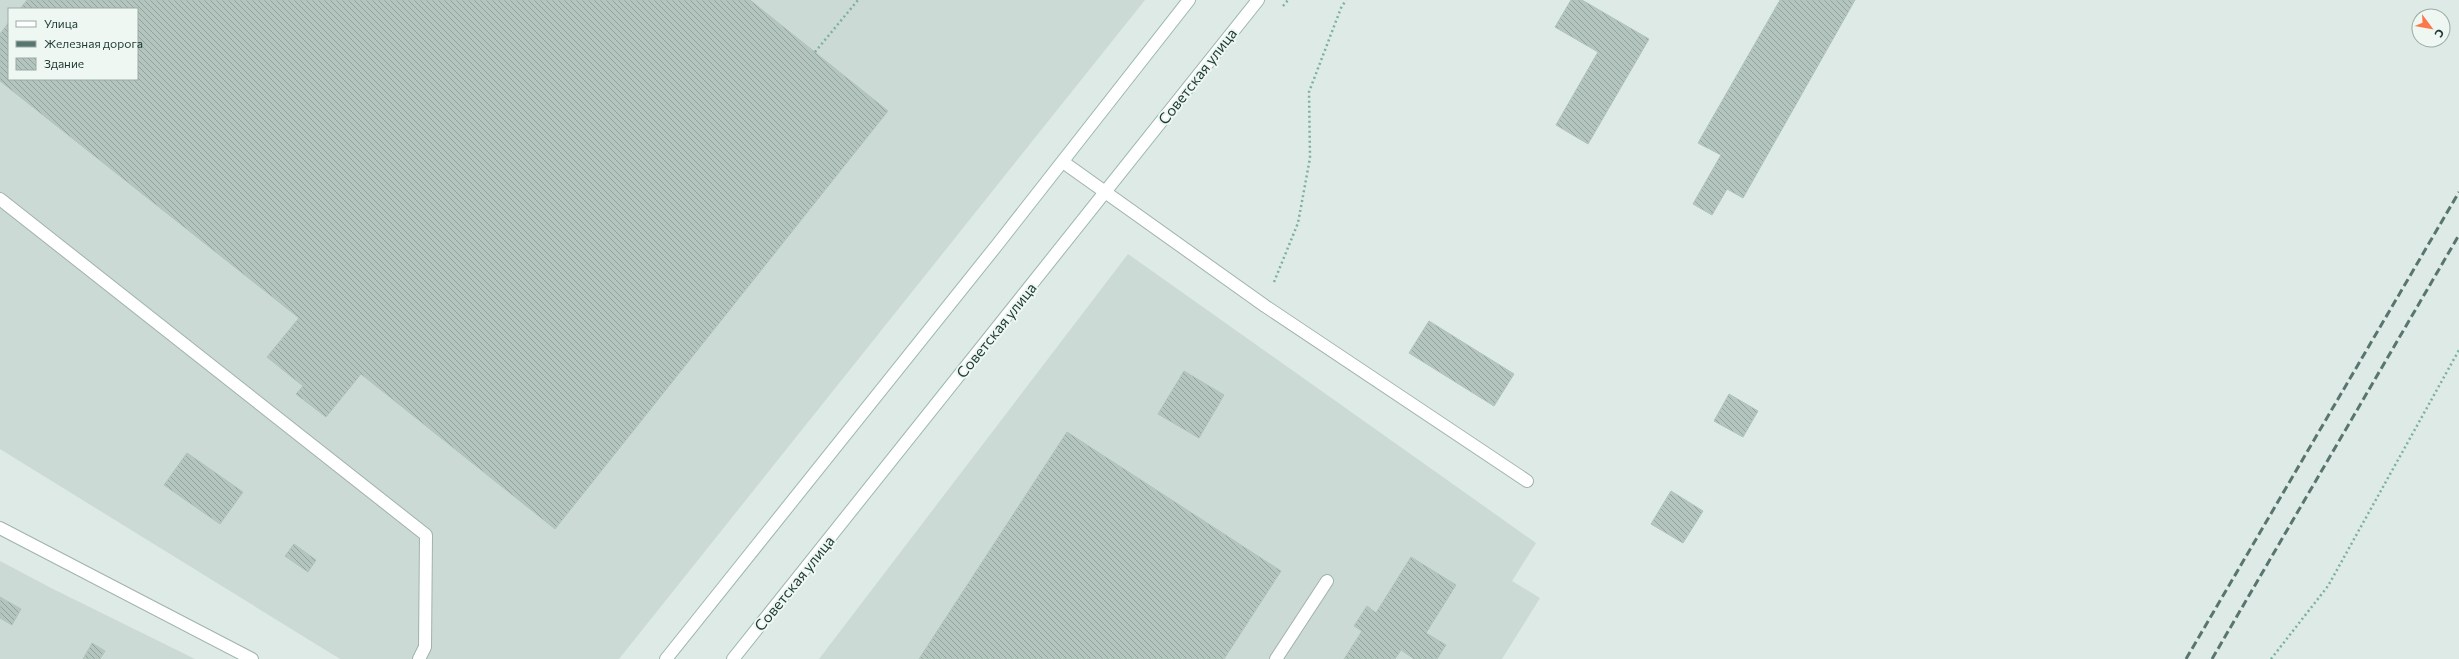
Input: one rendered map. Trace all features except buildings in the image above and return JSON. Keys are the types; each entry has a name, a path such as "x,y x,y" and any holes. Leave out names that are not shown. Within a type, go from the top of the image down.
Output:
{"main road":[{"path":"666,659 1063,162 1189,0"},
{"name":"Советская улица","path":"734,659 1258,0"},
{"path":"1063,162 1265,306 1527,481"},
{"path":"0,199 426,535 425,647 419,659"},
{"path":"0,528 252,659"},
{"path":"1276,659 1327,581"}],"path":[{"path":"815,52 858,0"},
{"path":"1265,306 1298,223 1310,158 1309,92 1341,8 1346,0"},
{"path":"2272,659 2328,586 2459,350"}],"shaded area":[{"path":"0,0 1145,0 619,659 340,659 0,449"},
{"path":"1128,254 1536,543 1512,581 1540,598 1502,659 819,659"},
{"path":"0,561 51,588 195,659 0,659"}],"railway":[{"path":"2186,659 2459,192"},
{"path":"2212,659 2459,235"}]}
